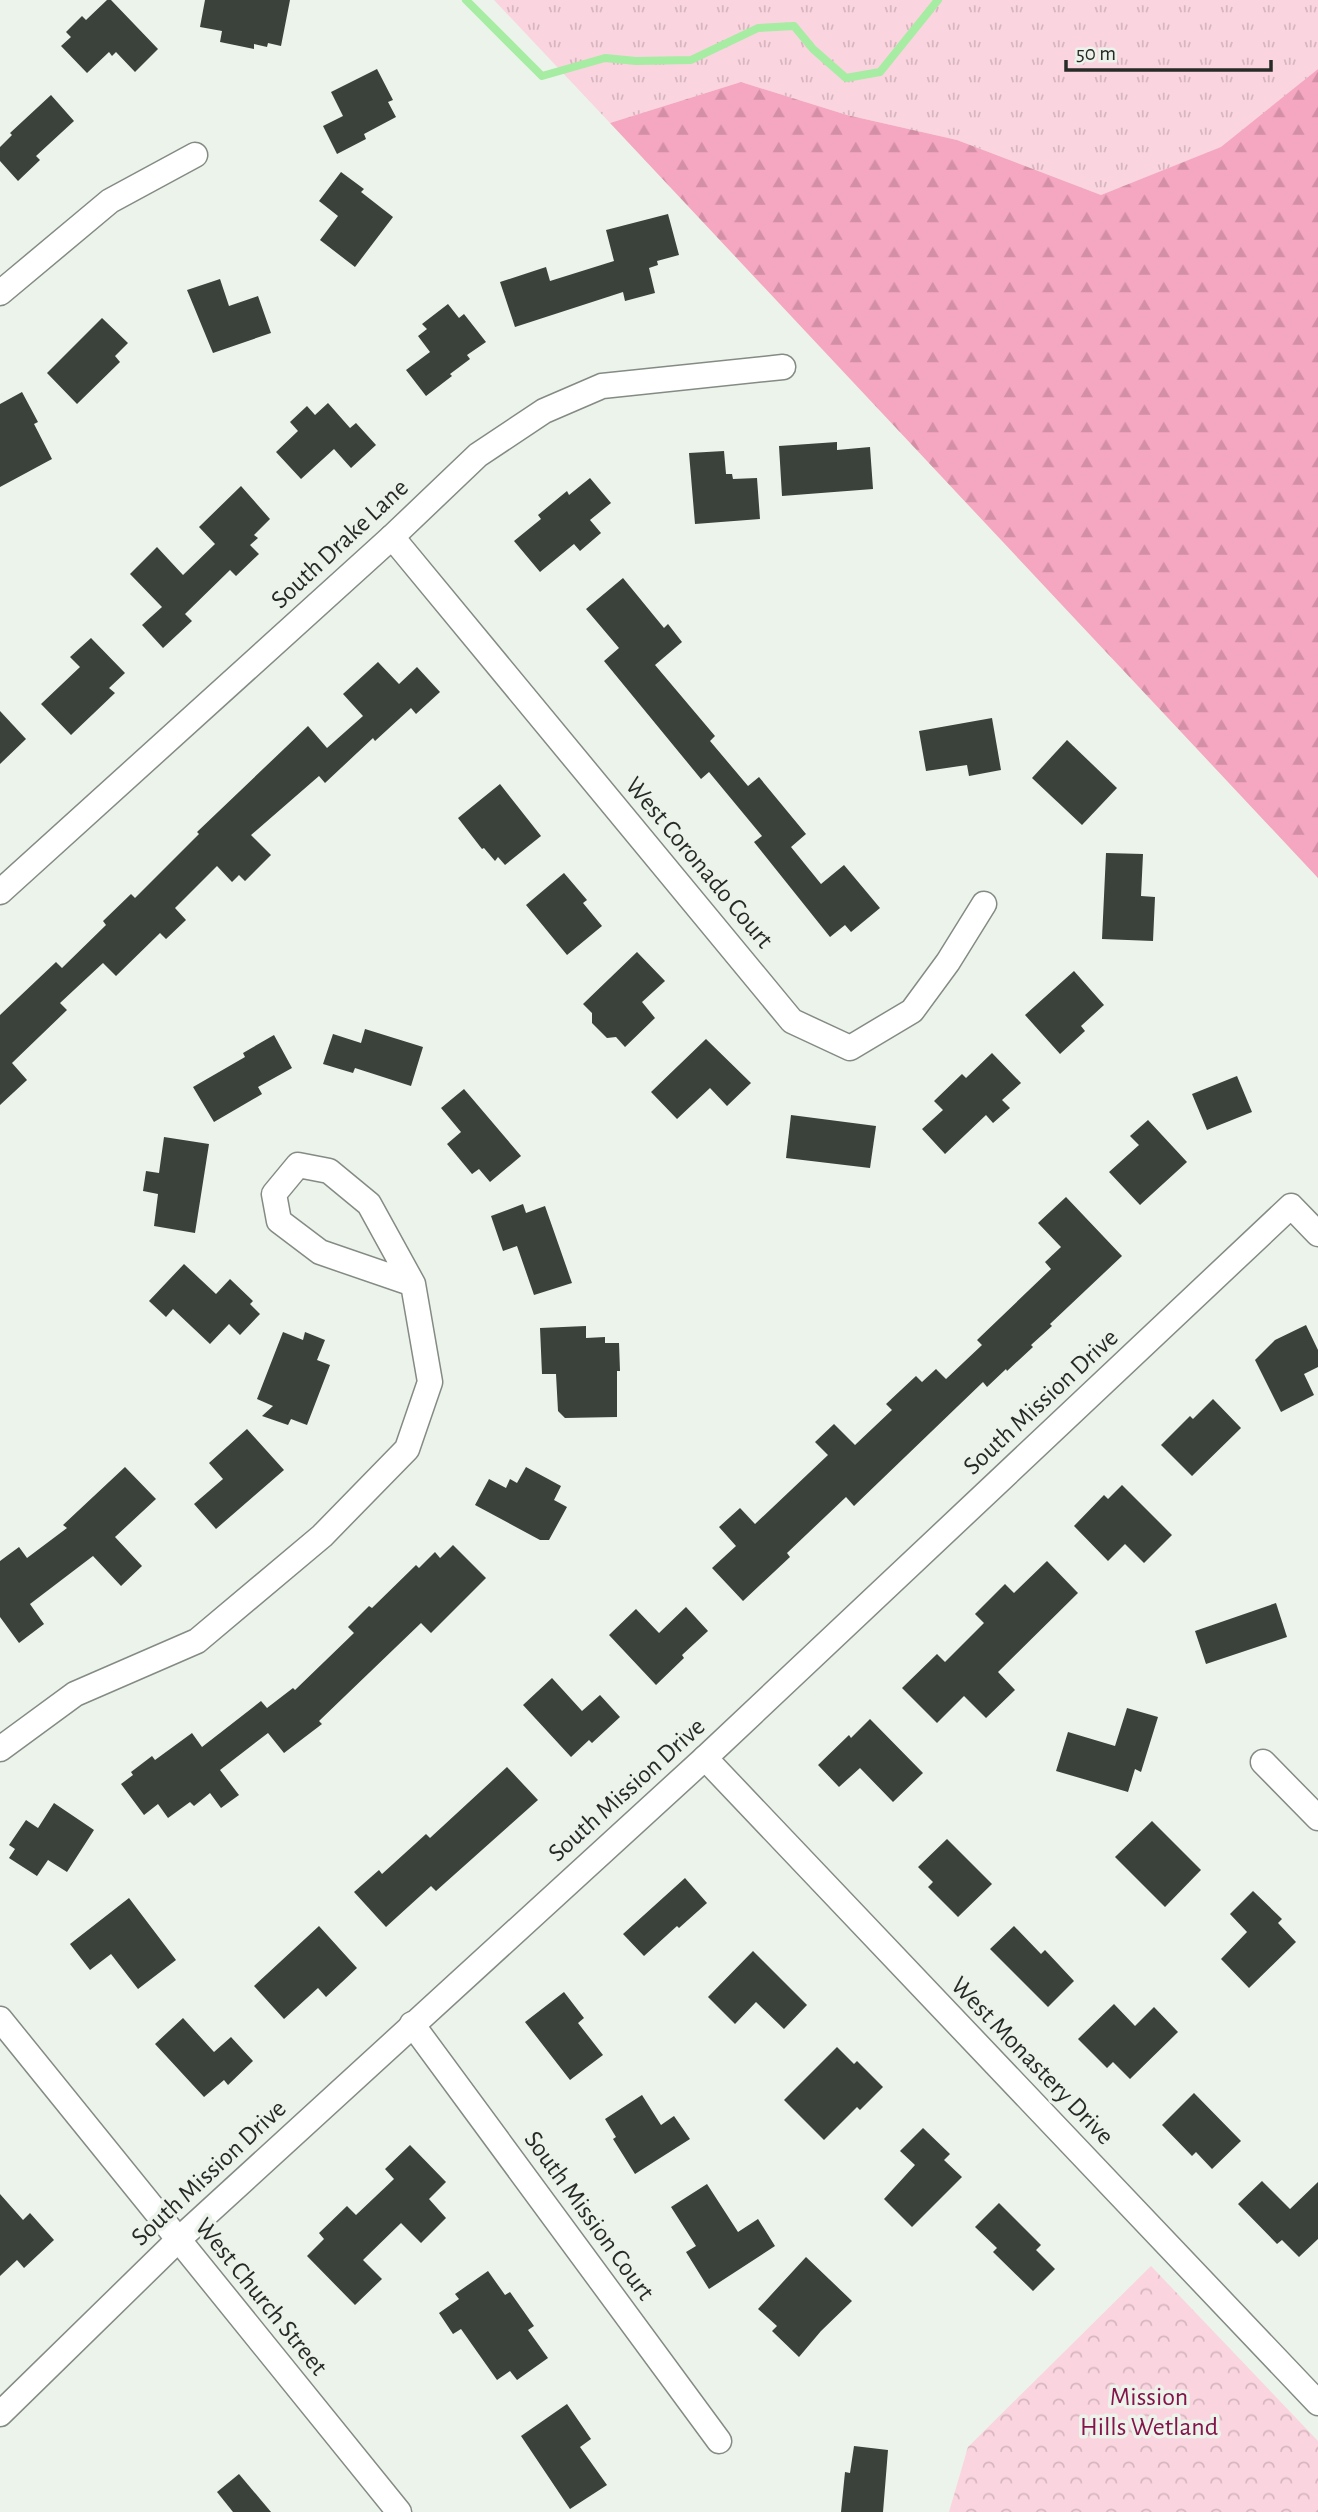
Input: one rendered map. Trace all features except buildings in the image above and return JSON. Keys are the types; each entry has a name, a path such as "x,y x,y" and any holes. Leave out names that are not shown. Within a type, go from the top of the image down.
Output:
{"street":[{"path":"0,293 110,201 195,155"},
{"name":"South Drake Lane","path":"0,892 392,537 478,455 544,411 603,386 783,367"},
{"name":"West Coronado Court","path":"392,537 792,1021 849,1048 912,1011 948,962 984,904"},
{"path":"0,1749 75,1694 197,1641 322,1536 407,1449 430,1382 413,1284 369,1204 328,1171 298,1166 274,1194 278,1221 320,1252 413,1284"},
{"name":"South Mission Drive","path":"0,2414 178,2240 705,1758 1291,1206 1318,1234"},
{"name":"West Monastery Drive","path":"705,1758 1318,2403"},
{"path":"1263,1762 1318,1818"},
{"name":"West Church Street","path":"0,2019 399,2512"},
{"name":"South Mission Court","path":"412,2024 719,2441"}],"green space":[{"path":"494,0 1318,0 1318,69 1222,147 1101,195 957,140 847,115 741,82 610,123"},
{"path":"1318,69 1318,878 610,123 741,82 847,115 957,140 1101,195 1221,147"},
{"name":"Mission Hills Wetland","path":"1151,2266 1318,2441 1318,2512 949,2512 968,2447"}],"waterway":[{"path":"466,0 542,76 605,58 636,61 691,60 758,28 794,26 813,49 846,78 880,72 938,0"}]}
